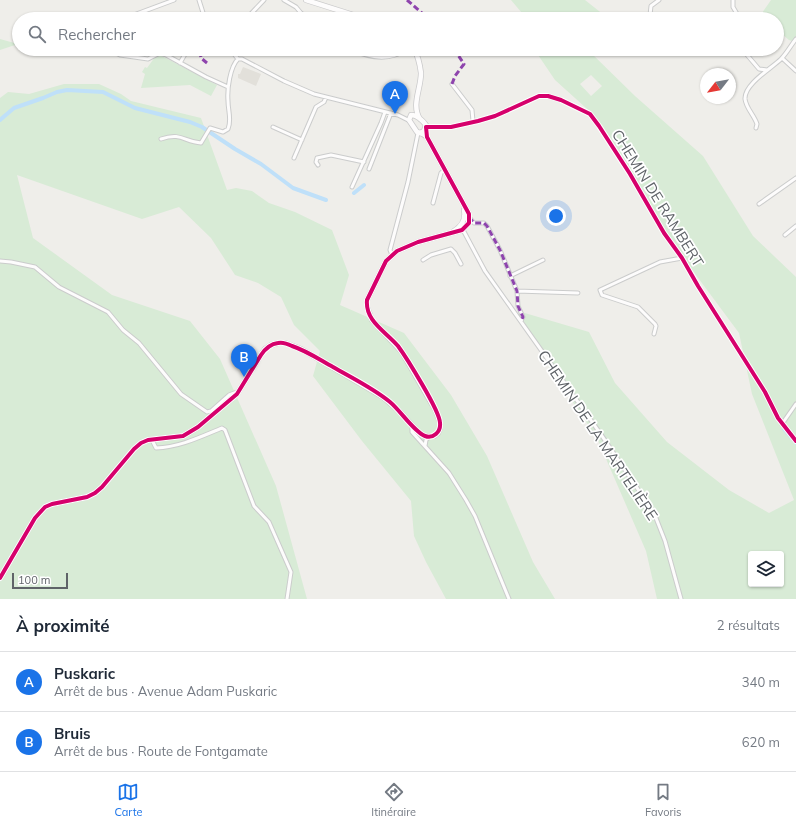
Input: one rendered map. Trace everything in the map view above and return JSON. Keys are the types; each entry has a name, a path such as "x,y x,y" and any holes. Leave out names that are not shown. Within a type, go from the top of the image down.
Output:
{"street":[{"path":"142,12 174,0"},
{"path":"199,0 203,12"},
{"path":"253,12 264,0"},
{"path":"284,0 296,7 300,12"},
{"path":"306,0 344,12"},
{"path":"650,12 651,6 659,0"},
{"path":"733,0 733,7 736,12"},
{"path":"784,55 796,39"},
{"path":"130,56 148,59 154,56"},
{"path":"168,56 184,66 228,87"},
{"path":"180,63 184,56"},
{"path":"374,56 384,58 394,56"},
{"path":"411,117 416,110 421,74 417,56"},
{"path":"748,56 759,69 767,70"},
{"path":"161,139 169,136 176,136 201,143 210,128 223,132 227,131 229,128 230,119 228,87 231,74 238,58 306,91 385,112 420,119"},
{"path":"756,128 757,124 748,107 745,95 751,85 782,58 796,71"},
{"path":"452,84 472,110 473,121"},
{"name":"CHEMIN DE RAMBERT","path":"426,128 451,127 495,116 539,96 548,96 560,100 590,114 630,174 664,233 682,258 741,356 765,392 782,424 796,441"},
{"path":"294,158 316,107 324,102 326,97"},
{"path":"416,110 426,128 427,137 469,217 474,223 484,223 487,226 500,250 517,292 518,306 523,317 521,320"},
{"path":"352,187 385,112"},
{"path":"369,169 391,113"},
{"path":"411,117 419,133 427,137"},
{"path":"273,127 302,140"},
{"path":"392,255 390,250 419,133 426,128"},
{"path":"318,165 316,162 317,158 331,154 364,162"},
{"path":"433,203 441,173 444,170"},
{"path":"759,204 796,178"},
{"path":"462,204 465,214 462,227"},
{"path":"0,578 34,518 39,513 52,504 78,500 95,493 109,480 134,449 141,444 152,440 174,438 191,432 212,417 239,391 265,349 271,345 285,343 301,349 375,391 399,411 419,433 429,437 438,433 440,422 436,410 402,352 372,320 367,307 367,300 386,261 392,255 408,245 454,231 467,225 469,217"},
{"path":"785,234 796,226"},
{"name":"CHEMIN DE LA MARTELIÈRE","path":"462,227 485,271 600,433 654,513 665,541 681,599"},
{"path":"423,260 431,255 451,250 461,264"},
{"path":"673,259 677,251"},
{"path":"654,334 655,324 647,315 638,308 602,295 600,290 660,262 682,258"},
{"path":"510,276 543,260"},
{"path":"0,261 35,268 59,287 108,312 123,330 139,343 181,394 207,412 211,411 228,395 239,391"},
{"path":"517,292 578,293"},
{"path":"782,424 796,404"},
{"path":"412,426 412,432 449,473 475,516 509,599"},
{"path":"152,440 156,448 169,448 190,442 222,428 225,430 254,506 269,522 291,572 288,599"},
{"path":"425,446 429,437"}],"shaded area":[{"path":"243,67 261,74 256,86 238,78 238,74 240,74"}],"green space":[{"path":"511,0 585,0 600,12 521,12"},
{"path":"771,0 796,0 796,36 792,41 784,36 784,12 763,12"},
{"path":"0,39 12,42 12,46 0,50"},
{"path":"162,56 217,85 211,96 190,85 141,88 145,74 142,72 155,57"},
{"path":"539,56 594,56 635,96 703,156 753,236 796,277 796,599 657,599 646,551 597,438 547,364 518,311 589,332 615,383 667,442 729,490 769,513 794,500 752,394 739,333 670,240 595,116 555,80","holes":["591,75 602,86 591,96 580,84"]},
{"path":"64,84 99,84 121,94 131,101 201,118 227,190 236,188 252,191 269,203 295,212 332,230 349,275 340,305 404,333 451,395 487,456 533,562 555,599 446,599 414,536 411,501 362,441 313,376 320,351 294,325 281,297 258,283 235,275 211,238 179,207 142,219 17,175 33,238 112,295 190,321 220,359 276,486 307,599 0,599 0,98 8,92 29,94"}],"waterway":[{"path":"0,120 14,108 57,92 67,90 103,92 135,108 190,122 202,127 261,164 293,188 326,200"},
{"path":"354,193 364,185"},
{"path":"782,429 796,445"}],"marked path":[{"path":"407,0 421,12"},
{"path":"201,56 207,63"},
{"path":"452,84 455,76 464,64 459,56"},
{"path":"469,217 474,223 484,223 487,226 500,250 517,291 518,306 523,317 521,321"}],"cycle path":[{"path":"0,578 35,518 45,507 52,504 87,497 95,493 141,443 148,440 183,436 198,427 237,394 263,353 273,344 287,344 303,350 362,383 377,392 394,406 421,434 428,437 434,436 438,432 440,426 439,417 435,407 398,346 377,325 369,314 367,300 386,261 397,251 418,242 462,230 469,223 469,214 427,137 426,127 451,127 478,121 495,116 539,96 548,96 561,100 590,114 599,126 630,174 664,233 682,258 765,392 778,418 796,441"}],"place":[{"name":"Puskaric","path":"395,114"},
{"name":"Bruis","path":"244,377"}]}
